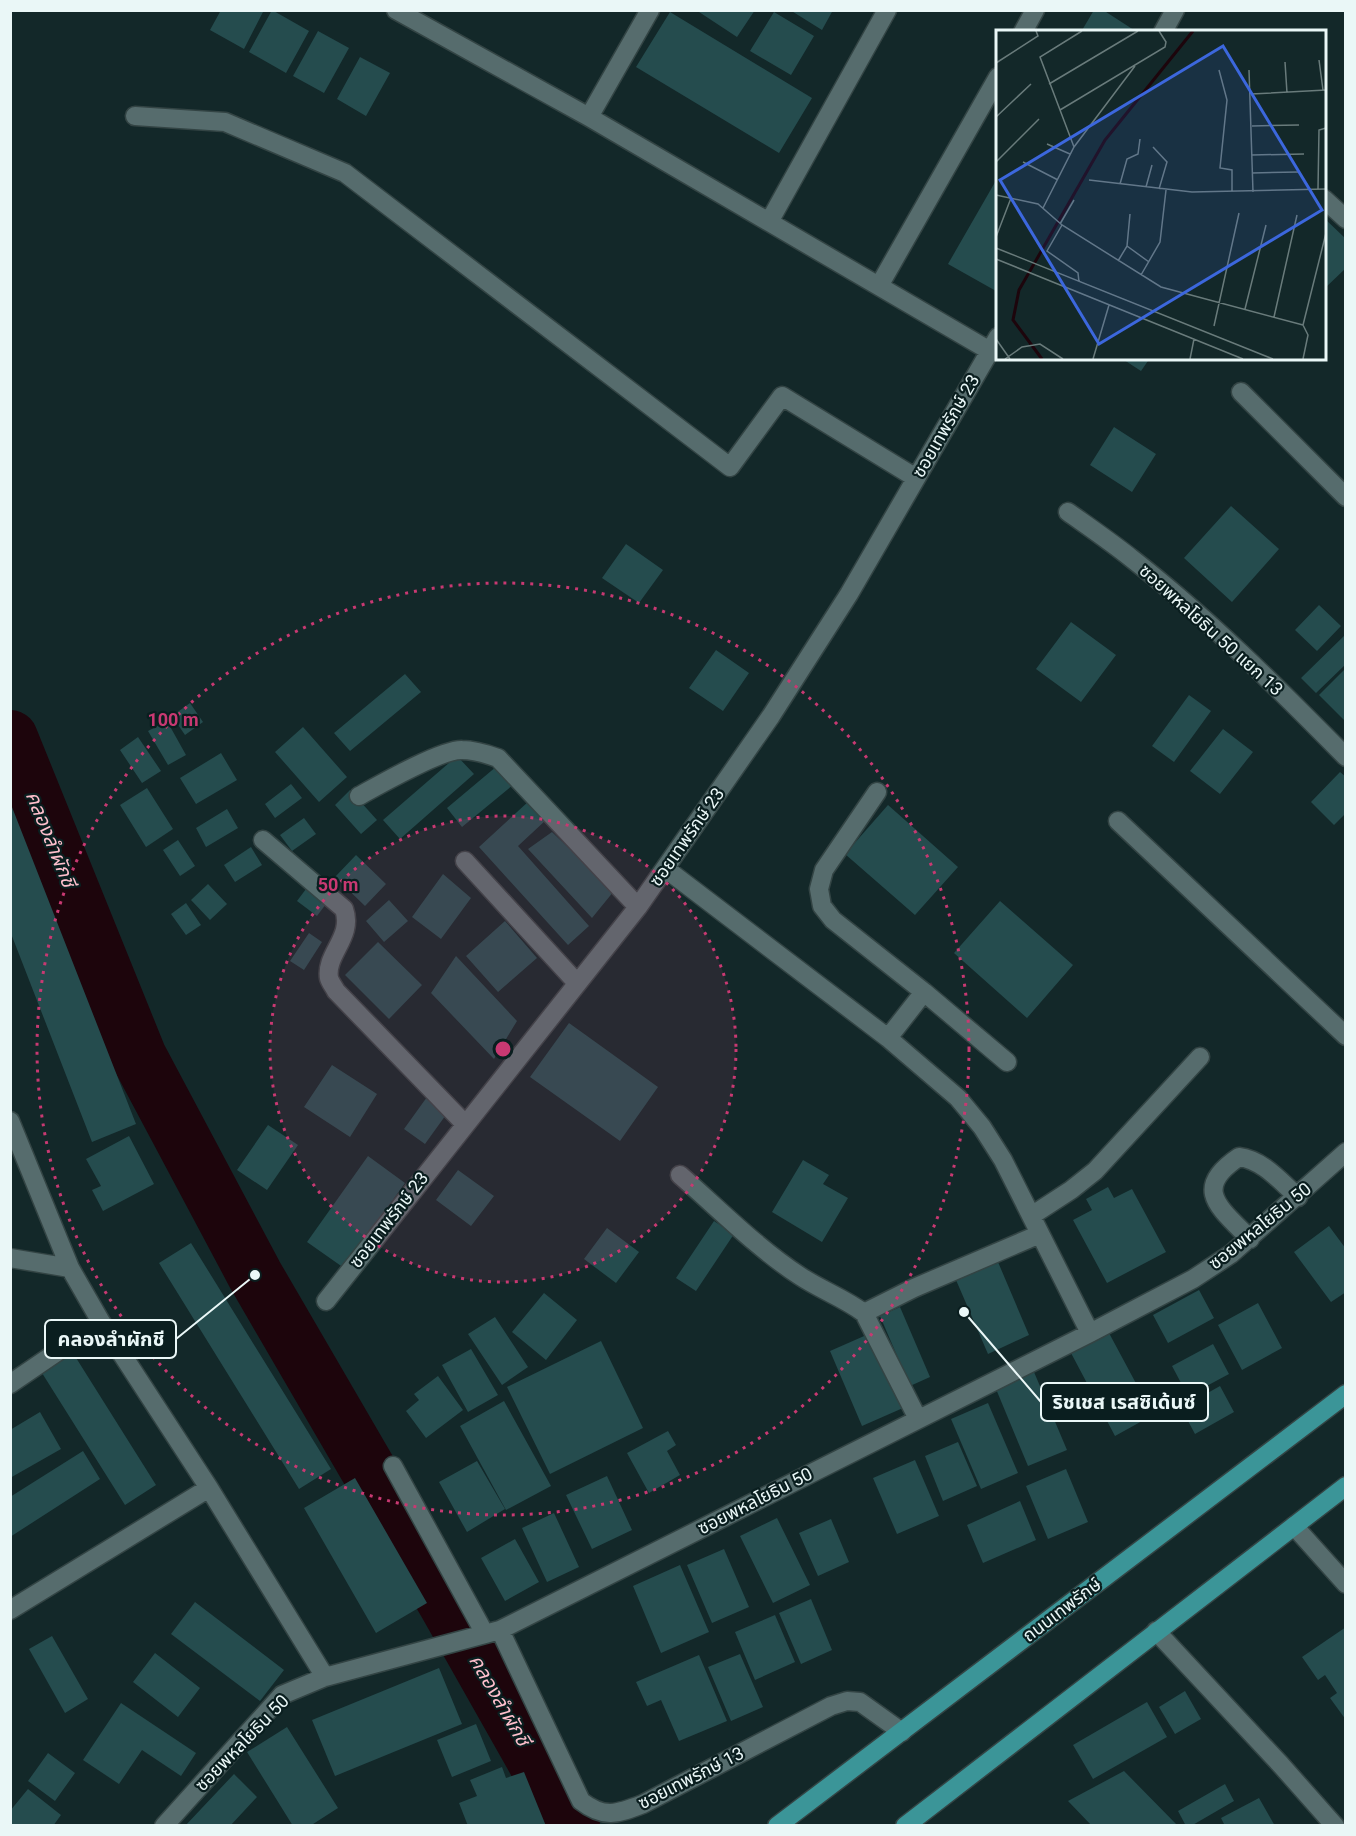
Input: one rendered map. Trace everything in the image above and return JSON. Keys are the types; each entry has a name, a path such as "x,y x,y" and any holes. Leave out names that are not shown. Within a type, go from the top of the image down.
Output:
{"main road":[{"name":"ถนนเทพรักษ์","path":"777,1826 1346,1394"},
{"path":"905,1826 1346,1486"}],"street":[{"path":"396,10 589,117 879,286 994,344"},
{"path":"589,117 650,10"},
{"path":"769,222 887,10"},
{"path":"1024,30 1035,10"},
{"path":"1164,30 1175,10"},
{"path":"879,286 996,81"},
{"path":"135,116 225,122 345,173 730,467 782,396 916,478"},
{"path":"1326,201 1346,219"},
{"name":"ซอยเทพรักษ์ 23","path":"326,1301 666,869 771,716 849,594 994,344"},
{"path":"1241,392 1346,497"},
{"name":"ซอยพหลโยธิน 50 แยก 13","path":"1068,512 1131,558 1182,601 1242,654 1346,757"},
{"path":"359,796 425,762 459,749 498,758 638,907"},
{"path":"877,792 824,870 819,889 822,906 833,920 1007,1062"},
{"path":"1118,821 1346,1036"},
{"path":"263,840 344,909 348,919 329,978 336,991 465,1124"},
{"path":"465,861 577,983"},
{"path":"666,869 888,1038 958,1098 1003,1160 1090,1332"},
{"path":"888,1038 924,992"},
{"path":"1031,1216 1095,1171 1200,1057"},
{"path":"10,1121 70,1268 101,1322 209,1488 325,1677"},
{"name":"ซอยพหลโยธิน 50","path":"164,1826 282,1695 325,1677 487,1633 1090,1332 1193,1279 1232,1254 1346,1152"},
{"path":"1250,1239 1218,1205 1213,1195 1214,1181 1225,1166 1239,1156 1250,1158 1262,1165 1298,1197"},
{"path":"681,1174 769,1253 802,1277 851,1303 864,1313 918,1419"},
{"path":"864,1313 914,1288 1040,1234"},
{"path":"10,1258 70,1268"},
{"path":"10,1384 101,1322"},
{"name":"ซอยเทพรักษ์ 13","path":"393,1466 581,1801 591,1808 604,1813 618,1813 643,1804 831,1706 847,1701 860,1702 902,1732"},
{"path":"10,1610 209,1488"},
{"path":"1294,1526 1346,1584"},
{"path":"1156,1631 1335,1826"}],"building":[{"path":"221,10 264,10 244,49 210,30"},
{"path":"272,10 309,31 286,73 249,52"},
{"path":"696,10 755,10 737,37"},
{"path":"790,10 833,10 822,30"},
{"path":"1094,10 1103,10 1134,30 1082,30"},
{"path":"670,12 812,98 779,153 636,67"},
{"path":"774,12 814,36 791,75 750,51"},
{"path":"318,31 349,48 324,93 293,76"},
{"path":"360,57 390,73 366,116 337,99"},
{"path":"996,180 996,291 948,264"},
{"path":"1326,220 1346,239 1346,268 1326,287"},
{"path":"1124,360 1149,360 1141,371"},
{"path":"1114,427 1156,454 1132,492 1090,465"},
{"path":"1231,506 1279,549 1232,602 1184,558"},
{"path":"626,544 663,570 639,603 602,578"},
{"path":"1319,605 1341,626 1317,651 1295,630"},
{"path":"1071,622 1116,655 1081,702 1036,669"},
{"path":"1346,634 1346,664 1316,693 1301,678"},
{"path":"716,650 749,673 723,711 689,688"},
{"path":"1346,668 1346,722 1319,695"},
{"path":"405,674 421,692 350,751 334,733"},
{"path":"1189,695 1211,711 1174,762 1152,746"},
{"path":"190,703 203,722 185,735 172,716"},
{"path":"167,721 186,755 168,765 148,731"},
{"path":"303,727 347,777 319,802 275,752"},
{"path":"1223,729 1253,752 1220,794 1190,771"},
{"path":"138,737 161,771 142,783 120,750"},
{"path":"221,753 237,780 196,804 180,778"},
{"path":"457,756 474,774 400,839 383,820"},
{"path":"497,766 513,785 462,827 447,808"},
{"path":"1340,772 1346,777 1346,813 1334,825 1311,802"},
{"path":"291,784 302,798 275,818 265,804"},
{"path":"147,788 173,829 146,847 120,805"},
{"path":"350,790 377,820 361,834 335,805"},
{"path":"529,801 546,820 518,846 589,926 568,945 479,847"},
{"path":"10,802 136,1124 92,1142 10,931"},
{"path":"888,805 958,867 915,915 845,854"},
{"path":"227,809 238,828 206,847 196,828"},
{"path":"304,818 316,834 292,851 280,835"},
{"path":"552,832 614,891 592,918 528,849"},
{"path":"178,840 195,866 180,876 163,850"},
{"path":"251,847 262,865 235,882 224,865"},
{"path":"356,855 386,884 365,906 335,877"},
{"path":"443,874 471,898 441,939 412,917"},
{"path":"208,884 227,904 210,920 191,900"},
{"path":"309,885 329,900 317,916 297,901"},
{"path":"389,900 408,921 384,942 366,921"},
{"path":"1000,901 1073,965 1027,1018 954,953"},
{"path":"186,903 201,925 186,935 171,914"},
{"path":"505,921 537,958 498,992 466,956"},
{"path":"309,933 322,942 304,970 290,961"},
{"path":"378,942 422,985 389,1019 345,975"},
{"path":"456,956 517,1021 494,1059 431,993"},
{"path":"569,1023 658,1087 620,1141 530,1077"},
{"path":"332,1065 377,1094 350,1137 304,1107"},
{"path":"427,1097 448,1112 425,1144 404,1129"},
{"path":"268,1125 298,1145 267,1190 237,1170"},
{"path":"129,1136 154,1184 103,1211 92,1190 101,1186 86,1159"},
{"path":"368,1156 405,1183 344,1268 307,1242"},
{"path":"803,1160 829,1175 823,1184 848,1198 822,1242 772,1212"},
{"path":"458,1170 494,1196 471,1226 436,1200"},
{"path":"1108,1187 1114,1198 1132,1189 1166,1252 1107,1283 1073,1220 1092,1210 1086,1199"},
{"path":"714,1221 734,1234 696,1291 676,1278"},
{"path":"1329,1226 1346,1249 1346,1292 1331,1302 1294,1252"},
{"path":"607,1228 639,1252 616,1283 584,1259"},
{"path":"191,1243 331,1469 299,1489 159,1263"},
{"path":"998,1262 1029,1335 988,1354 956,1280"},
{"path":"1199,1290 1214,1318 1168,1343 1153,1315"},
{"path":"544,1293 577,1320 546,1360 512,1332"},
{"path":"1258,1303 1282,1348 1242,1370 1218,1325"},
{"path":"900,1307 930,1377 910,1386 880,1316"},
{"path":"495,1317 528,1367 502,1385 468,1334"},
{"path":"871,1333 903,1408 862,1426 830,1351"},
{"path":"1109,1333 1153,1415 1115,1436 1071,1353"},
{"path":"601,1341 643,1428 550,1474 507,1387"},
{"path":"1213,1344 1229,1374 1188,1396 1172,1366"},
{"path":"471,1349 498,1395 468,1412 442,1365"},
{"path":"73,1353 156,1485 125,1505 42,1373"},
{"path":"1034,1372 1067,1450 1028,1466 996,1389"},
{"path":"438,1376 463,1410 426,1438 406,1411 419,1400 414,1394"},
{"path":"1220,1386 1234,1412 1195,1434 1181,1408"},
{"path":"504,1401 551,1486 506,1510 460,1426"},
{"path":"988,1403 1018,1473 981,1489 951,1419"},
{"path":"40,1412 61,1449 10,1478 10,1430"},
{"path":"668,1431 676,1445 667,1451 680,1475 649,1493 627,1453"},
{"path":"958,1442 977,1486 943,1501 925,1456"},
{"path":"83,1451 100,1479 10,1537 10,1497"},
{"path":"915,1460 939,1516 897,1534 873,1478"},
{"path":"477,1461 505,1509 467,1532 439,1482"},
{"path":"1066,1469 1088,1522 1048,1539 1026,1486"},
{"path":"607,1476 632,1530 592,1549 566,1495"},
{"path":"355,1478 427,1603 376,1633 304,1508"},
{"path":"1020,1501 1036,1540 983,1563 967,1525"},
{"path":"554,1513 579,1567 547,1582 522,1528"},
{"path":"777,1518 810,1585 773,1603 740,1536"},
{"path":"831,1519 849,1562 818,1576 799,1533"},
{"path":"515,1539 539,1582 505,1601 481,1558"},
{"path":"724,1549 749,1607 712,1623 687,1565"},
{"path":"680,1565 709,1632 661,1653 633,1586"},
{"path":"811,1599 832,1650 801,1664 779,1613"},
{"path":"195,1602 284,1670 260,1701 171,1634"},
{"path":"775,1615 795,1662 755,1680 735,1632"},
{"path":"1346,1627 1346,1720 1330,1698 1337,1693 1325,1675 1318,1680 1302,1657"},
{"path":"52,1636 88,1699 65,1713 29,1649"},
{"path":"155,1653 200,1688 178,1717 133,1682"},
{"path":"740,1654 763,1707 731,1721 708,1667"},
{"path":"699,1655 727,1721 679,1741 661,1700 647,1706 636,1682"},
{"path":"439,1668 462,1724 335,1776 312,1720"},
{"path":"1185,1691 1201,1719 1175,1734 1159,1707"},
{"path":"1147,1702 1167,1737 1093,1779 1073,1745"},
{"path":"121,1703 196,1753 181,1776 142,1750 119,1784 83,1760"},
{"path":"476,1724 491,1761 452,1777 437,1740"},
{"path":"287,1727 338,1808 310,1826 293,1826 247,1752"},
{"path":"48,1753 75,1773 55,1801 28,1781"},
{"path":"502,1767 506,1778 524,1772 546,1826 468,1826 459,1803 477,1796 470,1780"},
{"path":"1124,1771 1178,1826 1092,1826 1068,1801"},
{"path":"234,1774 257,1797 230,1826 185,1826"},
{"path":"1225,1784 1234,1801 1191,1826 1186,1826 1178,1811"},
{"path":"28,1789 61,1815 53,1826 13,1826 10,1823 10,1811"},
{"path":"1259,1798 1275,1826 1225,1826 1221,1818"}],"waterway":[{"name":"คลองลำผักชี","path":"10,738 139,1057 255,1275 447,1605 572,1826"}],"place":[{"name":"คลองลำผักชี","path":"255,1275"},
{"name":"ริชเชส เรสซิเด้นซ์","path":"964,1312"}]}
